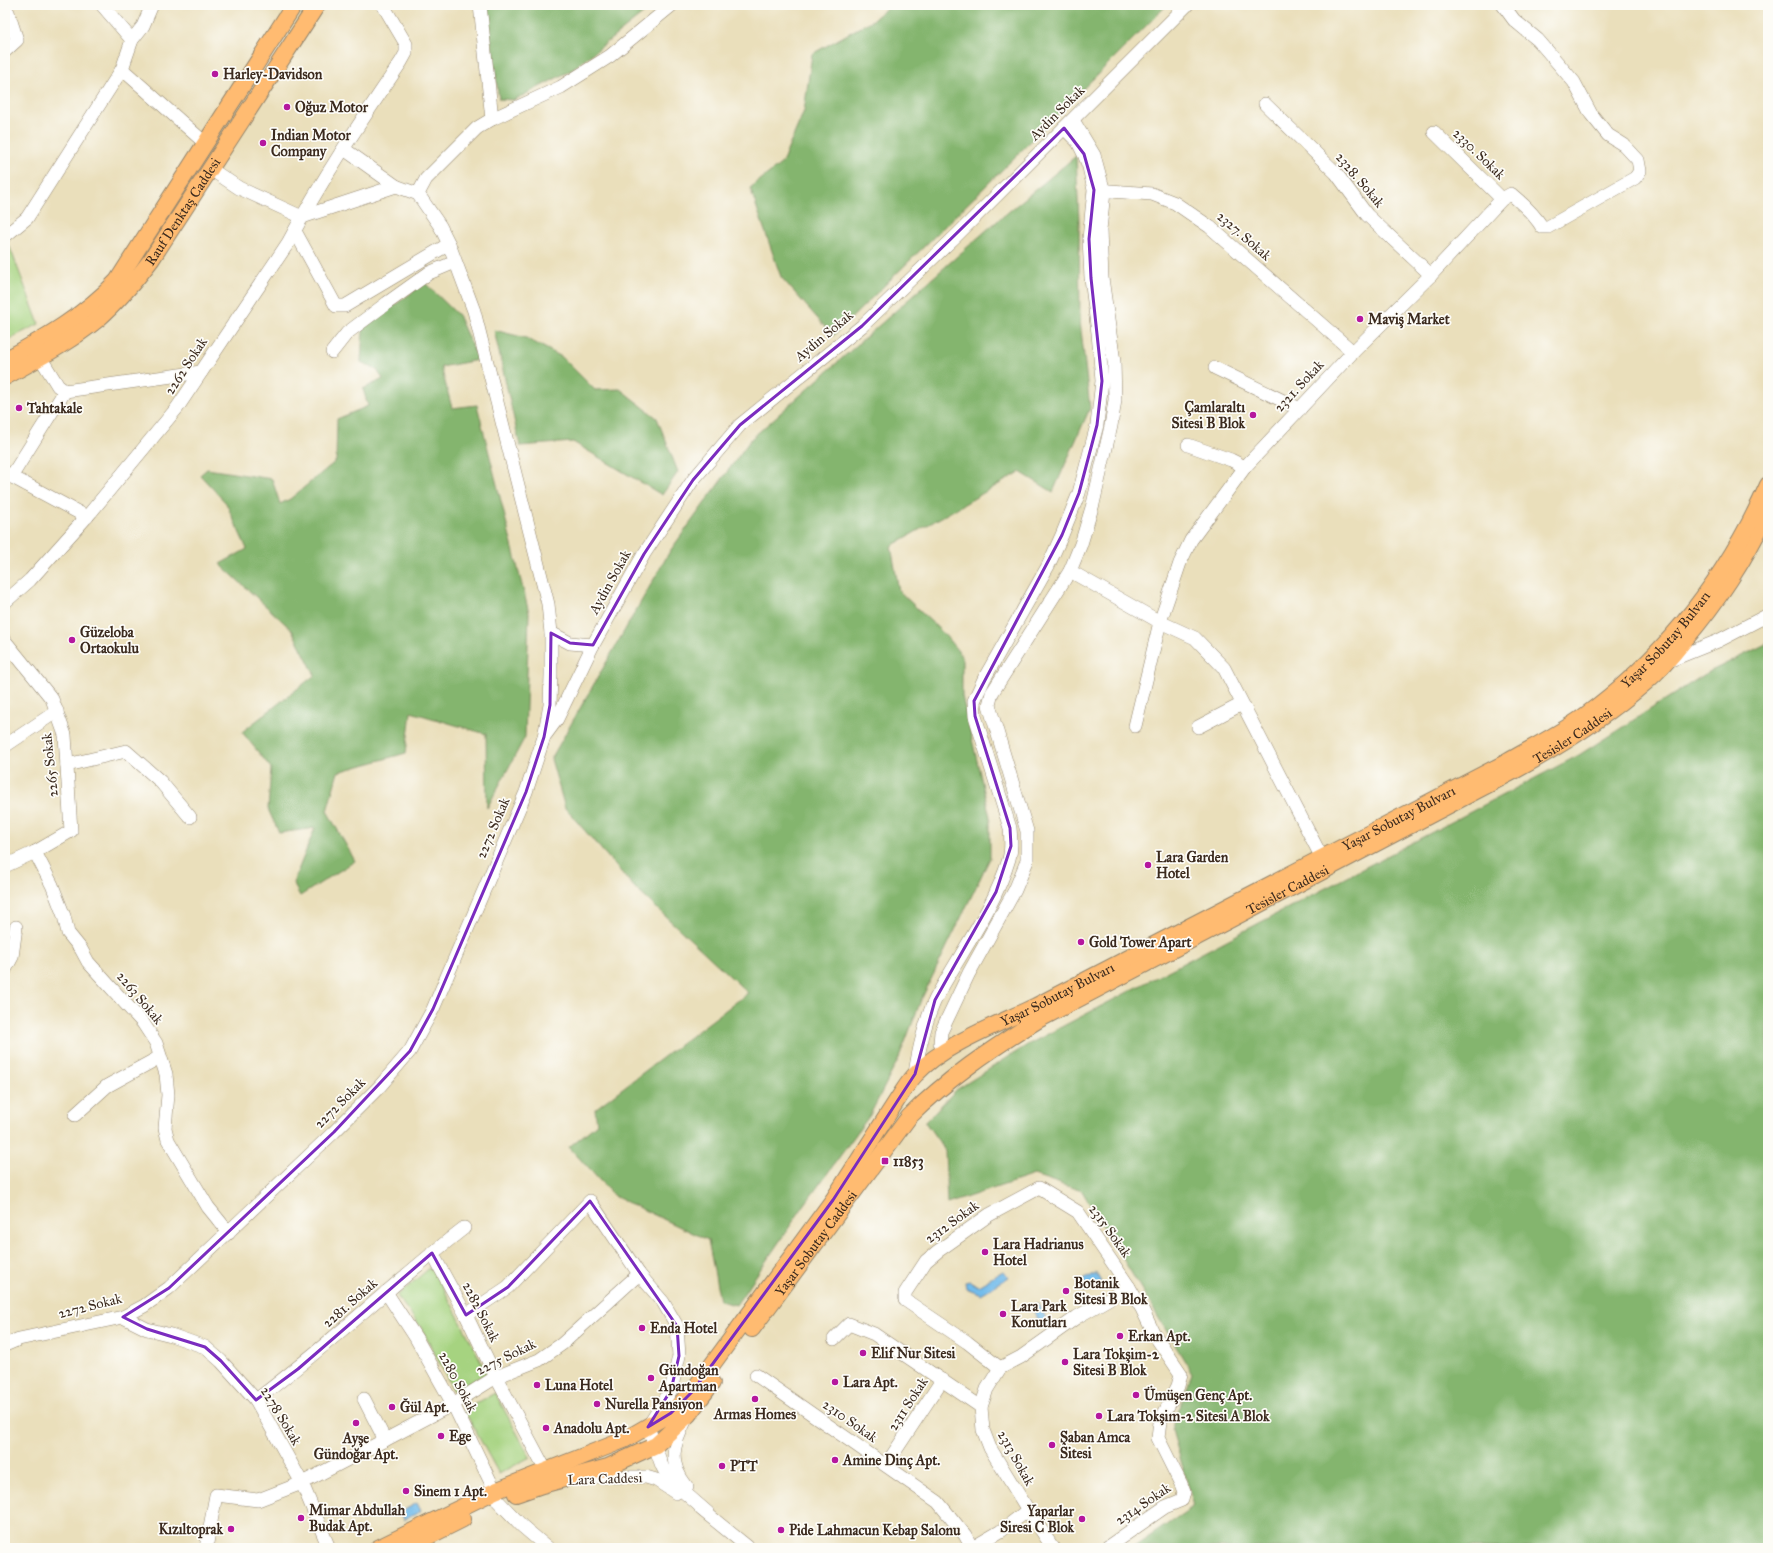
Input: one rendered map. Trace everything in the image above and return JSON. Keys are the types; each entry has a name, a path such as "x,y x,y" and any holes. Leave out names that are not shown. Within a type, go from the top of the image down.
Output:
{"main road":[{"name":"Rauf Denktaş Caddesi","path":"5,360 32,345 89,308 117,281 139,249 294,5"},
{"name":"Rauf Denktaş Caddesi","path":"5,377 40,357 98,319 131,287 151,260 213,167 317,5"},
{"name":"Yaşar Sobutay Bulvarı","path":"497,1496 546,1471 624,1440 671,1413 692,1392 833,1200 915,1074 944,1052 1322,858 1550,738 1582,718 1612,696 1638,673 1676,633 1717,580 1744,534 1768,485"},
{"name":"Tesisler Caddesi","path":"952,1078 977,1059 1038,1020 1549,752 1583,731 1616,707 1647,681 1666,662 1699,624 1728,584 1754,541 1768,512"},
{"path":"944,1052 951,1062 954,1070 952,1078"},
{"path":"915,1074 922,1089 934,1092"},
{"name":"Yaşar Sobutay Caddesi","path":"575,1477 608,1467 656,1445 688,1416 909,1118 934,1092 952,1078"},
{"name":"Lara Caddesi","path":"405,1548 497,1496 523,1491 575,1477"},
{"path":"378,1548 497,1496"}],"street":[{"path":"102,5 132,40"},
{"path":"5,236 27,218 122,69 132,40 142,26 152,5"},
{"name":"2262 Sokak","path":"5,602 30,580 87,517 177,408 288,243 294,230 360,122 406,53 406,44 383,5"},
{"path":"480,5 492,119"},
{"path":"418,194 426,179 477,128 492,119 561,87 610,56 672,5"},
{"name":"Aydin Sokak","path":"544,738 557,720 593,645 644,554 693,480 740,425 862,326 957,235 1187,5"},
{"path":"1502,199 1510,194 1527,208 1542,227 1548,228 1635,178 1640,171 1638,160 1624,146 1608,135 1591,114 1574,82 1538,40 1514,20 1503,5"},
{"path":"5,51 17,40 8,12"},
{"path":"122,69 206,143"},
{"name":"2328. Sokak","path":"1265,104 1336,173 1367,215 1432,275"},
{"path":"944,1052 940,1043 941,1032 969,973 1015,890 1027,861 1027,831 989,705 992,693 1070,571 1081,544 1093,504 1111,426 1115,400 1114,362 1102,278 1099,191 1084,154 1068,124"},
{"name":"2330. Sokak","path":"1434,132 1502,199"},
{"path":"344,149 396,186 418,194 440,226 449,244 474,311 548,604 551,633 550,705 544,738"},
{"path":"213,167 214,172 239,188 302,217 396,186"},
{"path":"915,1074 917,1058 935,1000 996,892 1009,858 1011,846 1010,828 975,716 974,701 984,679 1048,566 1062,535 1079,493 1097,425 1102,381 1091,278 1089,239 1099,191"},
{"name":"2327. Sokak","path":"1099,191 1152,194 1175,203 1210,227 1353,352"},
{"name":"2321. Sokak","path":"1135,726 1160,622 1180,563 1191,540 1245,467 1353,352 1432,275 1502,199"},
{"path":"294,230 336,306 345,306 449,244"},
{"path":"332,352 347,333 381,308 429,273 455,262"},
{"path":"40,357 58,386 65,391 201,372"},
{"path":"1215,368 1300,408"},
{"path":"65,391 8,475 87,517"},
{"path":"1188,445 1231,460 1245,467"},
{"path":"1070,571 1160,622 1196,638 1224,668 1322,858"},
{"path":"1666,662 1718,642 1768,615"},
{"path":"551,633 570,643 593,645"},
{"name":"2265 Sokak","path":"5,641 52,699 65,735 71,832 35,852"},
{"path":"1198,727 1242,704"},
{"path":"5,746 57,711"},
{"name":"2272 Sokak","path":"5,1345 19,1339 123,1317 144,1306 170,1288 229,1233 378,1088 410,1051 437,1002 526,792 544,738"},
{"path":"67,765 126,752 160,781 190,817"},
{"path":"5,866 35,852"},
{"name":"2263 Sokak","path":"35,852 52,885 64,916 68,933 81,949 88,962 143,1024 156,1043 166,1074 168,1095 165,1128 168,1140 208,1208 229,1233"},
{"path":"5,970 12,957 16,927"},
{"path":"75,1115 107,1086 160,1057"},
{"name":"2315 Sokak","path":"1039,1188 1078,1212 1129,1287"},
{"name":"2312 Sokak","path":"1000,1368 967,1342 905,1300 905,1293 926,1261 938,1251 989,1215 1039,1188"},
{"path":"466,1316 508,1287 590,1201 639,1274 663,1302 677,1326 679,1356 672,1390 648,1427 656,1445 662,1466 670,1479 708,1513"},
{"name":"2281. Sokak","path":"256,1400 298,1369 386,1292 464,1228"},
{"name":"2282 Sokak","path":"432,1253 546,1471"},
{"name":"2275 Sokak","path":"206,1548 216,1494 258,1500 302,1483 453,1404 496,1377 539,1360 562,1344 639,1274"},
{"path":"834,1338 849,1324 874,1334 981,1406 987,1389 1000,1368 1021,1357 1077,1318 1129,1287"},
{"name":"2314 Sokak","path":"1108,1548 1165,1507 1182,1500 1184,1492 1158,1438 1160,1422 1178,1386 1180,1374 1154,1334 1129,1287"},
{"name":"2280 Sokak","path":"386,1292 416,1338 453,1404 497,1496 522,1526 548,1548"},
{"name":"2278 Sokak","path":"123,1317 147,1329 171,1335 204,1347 221,1361 256,1400 302,1483 329,1548"},
{"name":"2310 Sokak","path":"756,1375 938,1502 965,1535 972,1548 1001,1531 1028,1510"},
{"name":"2311 Sokak","path":"886,1465 942,1380"},
{"path":"364,1399 385,1440"},
{"name":"2313 Sokak","path":"981,1406 983,1430 990,1448 1053,1548"},
{"path":"688,1416 680,1431 674,1448 674,1465 678,1476 708,1513"},
{"name":"Lara Caddesi","path":"575,1477 646,1477 656,1480 683,1499 708,1513 749,1548"}],"highlighted area":[{"path":"1064,128 1084,154 1094,190 1089,239 1091,278 1102,381 1097,425 1079,493 1062,535 974,701 975,716 1010,828 1011,846 996,892 935,1000 915,1074 833,1200 692,1392 671,1413 648,1427 671,1390 679,1356 677,1326 590,1201 508,1287 466,1315 432,1253 298,1369 256,1400 221,1361 205,1347 147,1329 123,1317 169,1288 334,1132 410,1051 433,1009 526,792 544,737 550,705 551,633 570,643 593,645 644,554 693,480 740,425 862,326"}],"green space":[{"path":"486,5 654,5 572,70 514,100 499,99"},
{"path":"890,5 1167,5 833,336 781,277 750,188 782,163 804,111 812,54 873,20"},
{"path":"1076,156 1079,221 1080,321 1090,408 1053,492 1020,472 891,546 899,591 944,634 962,656 962,696 990,817 990,858 921,1000 899,1058 870,1115 805,1204 736,1305 720,1301 708,1240 614,1196 569,1147 597,1124 595,1109 748,993 635,888 565,808 551,759 670,551 751,439 989,228"},
{"path":"9,245 39,324 5,341 5,247"},
{"path":"425,283 458,315 478,360 441,367 452,408 477,405 529,613 525,737 487,808 486,734 411,712 406,753 338,772 327,811 355,861 300,896 293,883 315,828 279,833 268,809 271,768 242,732 315,675 292,630 220,564 247,549 226,503 200,475 207,469 272,479 280,504 290,499 336,461 337,419 368,406 363,389 383,379 377,370 361,362 363,328"},
{"path":"494,330 526,338 562,357 595,390 620,389 657,418 678,472 662,495 573,442 520,446"},
{"path":"1768,643 1768,1548 1135,1548 1134,1547 1194,1506 1172,1430 1192,1373 1082,1191 1034,1175 947,1204 945,1150 925,1122 956,1090 1029,1044 1579,755 1707,673"},
{"path":"432,1266 487,1373 454,1391 422,1329 397,1296"},
{"path":"495,1393 530,1457 499,1474 464,1410"}],"water":[{"path":"1003,1271 1008,1278 981,1294 966,1288 965,1282 970,1281 978,1286"},
{"path":"1096,1273 1101,1282 1083,1292 1078,1283"},
{"path":"1037,1303 1048,1321 1042,1325 1031,1307"},
{"path":"417,1503 421,1511 404,1520 401,1512"}],"place":[{"name":"Harley-Davidson","path":"215,74"},
{"name":"Oğuz Motor","path":"287,107"},
{"name":"Indian Motor Company","path":"263,143"},
{"name":"Maviş Market","path":"1360,319"},
{"name":"Tahtakale","path":"19,408"},
{"name":"Çamlaraltı Sitesi B Blok","path":"1253,415"},
{"name":"Güzeloba Ortaokulu","path":"72,640"},
{"name":"Lara Garden Hotel","path":"1148,865"},
{"name":"Gold Tower Apart","path":"1081,942"},
{"name":"11853","path":"885,1161"},
{"name":"Lara Hadrianus Hotel","path":"985,1252"},
{"name":"Botanik Sitesi B Blok","path":"1066,1291"},
{"name":"Lara Park Konutları","path":"1003,1314"},
{"name":"Enda Hotel","path":"642,1328"},
{"name":"Erkan Apt.","path":"1120,1336"},
{"name":"Elif Nur Sitesi","path":"863,1353"},
{"name":"Lara Tokşim-2 Sitesi B Blok","path":"1065,1362"},
{"name":"Gündoğan Apartman","path":"651,1378"},
{"name":"Lara Apt.","path":"835,1382"},
{"name":"Luna Hotel","path":"537,1385"},
{"name":"Ümüşen Genç Apt.","path":"1136,1395"},
{"name":"Armas Homes","path":"755,1399"},
{"name":"Nurella Pansiyon","path":"597,1404"},
{"name":"Ğül Apt.","path":"392,1407"},
{"name":"Lara Tokşim-2 Sitesi A Blok","path":"1099,1416"},
{"name":"Ayşe Gündoğar Apt.","path":"356,1423"},
{"name":"Anadolu Apt.","path":"546,1428"},
{"name":"Ege","path":"441,1436"},
{"name":"Şaban Amca Sitesi","path":"1052,1445"},
{"name":"Amine Dinç Apt.","path":"835,1460"},
{"name":"PTT","path":"722,1466"},
{"name":"Sinem 1 Apt.","path":"406,1491"},
{"name":"Mimar Abdullah Budak Apt.","path":"301,1518"},
{"name":"Yaparlar Siresi C Blok","path":"1082,1519"},
{"name":"Kızıltoprak","path":"231,1529"},
{"name":"Pide Lahmacun Kebap Salonu","path":"781,1530"}]}
